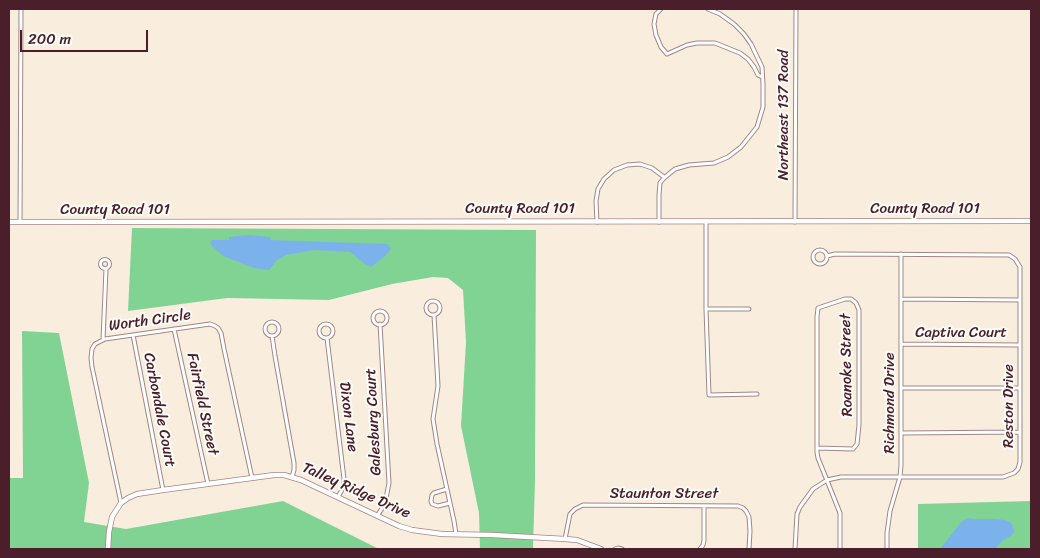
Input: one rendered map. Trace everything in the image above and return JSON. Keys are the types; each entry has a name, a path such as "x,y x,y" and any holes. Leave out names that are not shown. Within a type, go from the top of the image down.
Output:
{"street":[{"path":"20,222 21,9"},
{"path":"661,9 656,14 654,24 661,47 667,54 687,45 715,43 740,53 748,59 762,78"},
{"path":"659,222 660,183 664,177 675,169 689,165 721,161 728,157 742,147 757,127 763,107 762,67 752,44 734,24 720,14 708,9"},
{"name":"Northeast 137 Road","path":"795,222 796,9"},
{"path":"597,222 596,201 598,189 604,179 614,170 627,164 640,164 652,168 664,177"},
{"name":"County Road 101","path":"9,222 1031,221"},
{"path":"706,222 706,309 709,395 757,394"},
{"name":"Reston Drive","path":"819,250 823,251 827,256 826,261 820,264 816,263 813,257 819,250"},
{"name":"Reston Drive","path":"827,256 836,254 1009,255 1015,259 1020,267 1021,388 1020,462 1018,469 1011,475 1003,477 841,477 827,480"},
{"name":"Richmond Drive","path":"887,549 890,511 900,477 901,254"},
{"path":"103,340 106,269"},
{"path":"901,299 1020,300"},
{"name":"Roanoke Street","path":"817,448 853,448 857,444 859,425 859,310 856,303 851,300 818,308 817,448 818,458 840,512 840,549"},
{"path":"432,302 437,303 440,309 434,315 430,314 426,309 427,305 432,302"},
{"path":"706,309 749,309"},
{"name":"Galesburg Court","path":"379,311 383,312 386,317 386,321 380,324 373,320 375,313 379,311"},
{"path":"434,315 438,386 434,419 437,444 456,534"},
{"path":"271,322 275,323 279,328 276,334 272,336 265,331 267,324 271,322"},
{"name":"Worth Circle","path":"121,503 91,358 92,349 95,344 103,340 210,324 215,326 220,332 252,478"},
{"name":"Dixon Lane","path":"325,324 329,325 333,330 332,334 327,338 319,333 320,328 325,324"},
{"name":"Galesburg Court","path":"377,516 385,504 389,483 380,324"},
{"name":"Fairfield Street","path":"174,329 208,484"},
{"name":"Carbondale Court","path":"133,335 163,490"},
{"path":"272,336 294,463 292,477"},
{"name":"Dixon Lane","path":"327,338 344,479 344,486 338,497"},
{"name":"Captiva Court","path":"901,344 1020,345"},
{"path":"901,388 1021,388"},
{"path":"901,433 1020,432"},
{"name":"Talley Ridge Drive","path":"121,503 137,494 284,475 412,530 430,533 577,540 601,549"},
{"path":"795,549 797,514 800,507 813,489 827,480"},
{"path":"447,489 434,493 431,501 432,504 438,506 450,503"},
{"path":"108,549 112,517 121,503"},
{"name":"Staunton Street","path":"565,539 570,514 583,505 738,506 743,508 749,517 749,549"},
{"path":"700,549 704,540 704,506"},
{"path":"614,549 622,549"}],"green space":[{"path":"132,228 536,230 533,549 480,549 479,513 461,426 466,342 463,290 448,278 433,277 392,284 329,300 227,298 128,311"},
{"path":"22,331 59,333 89,483 84,522 126,529 283,501 379,549 9,549 9,478 23,478"},
{"path":"1031,501 1031,549 918,549 918,504"}],"water":[{"path":"249,235 270,237 271,240 387,244 391,249 371,267 350,252 314,250 286,255 277,260 269,270 254,268 223,256 210,244 212,240 229,240 229,237"},
{"path":"969,518 1004,520 1010,522 1014,532 995,549 940,549 962,521"}]}
